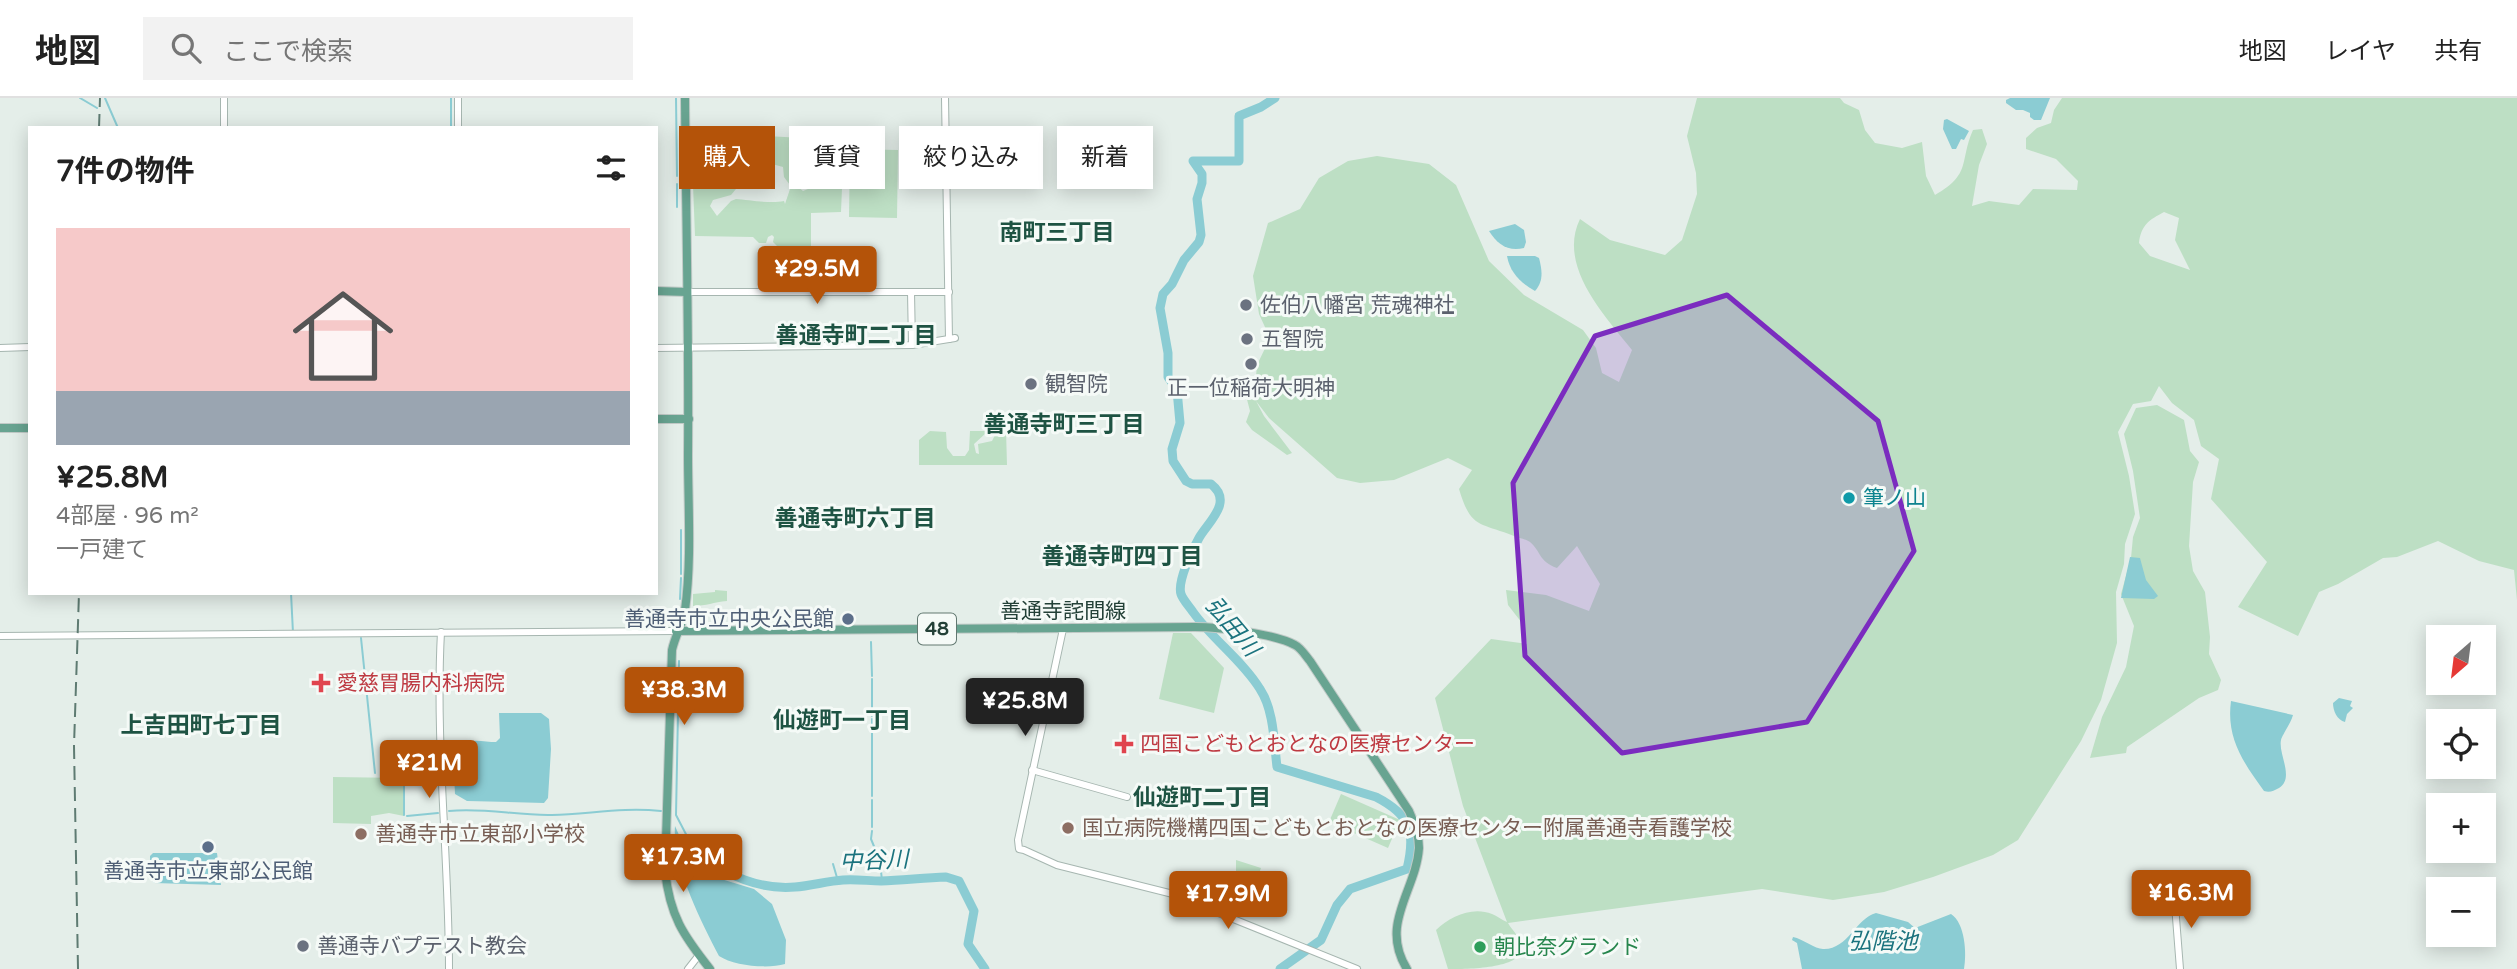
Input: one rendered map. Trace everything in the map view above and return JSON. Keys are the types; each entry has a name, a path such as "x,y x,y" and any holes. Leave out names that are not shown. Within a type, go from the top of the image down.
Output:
{"main road":[{"path":"685,98 689,419 684,612 672,650 665,871 667,891 676,919 688,943 710,969"},
{"path":"658,291 687,292"},
{"path":"658,419 689,419"},
{"path":"0,428 28,428"},
{"name":"善通寺詫間線","path":"676,631 1202,627 1228,628 1291,643 1301,650 1416,825 1419,848 1399,912 1396,940 1407,969"}],"street":[{"path":"224,98 224,126"},
{"path":"457,98 458,126"},
{"path":"658,348 912,345 952,339 944,98"},
{"path":"687,292 949,292"},
{"path":"911,292 912,345"},
{"path":"0,348 28,347"},
{"path":"1063,629 1032,770 1018,840 1019,849 1057,865 1168,893 1356,969"},
{"path":"0,636 676,631"},
{"path":"441,632 443,815 449,896 449,969"},
{"path":"1032,770 1127,797"},
{"path":"2174,892 2180,969"},
{"path":"688,969 699,955"}],"highlighted area":[{"path":"1727,295 1878,421 1914,551 1807,722 1622,753 1525,656 1513,483 1595,336"}],"green space":[{"path":"1697,98 1840,98 1859,110 1865,130 1875,143 1902,148 1922,142 1926,176 1935,195 1960,174 1973,130 1982,129 1987,144 1979,165 1972,206 1989,201 2019,205 2033,189 2077,190 2078,181 2056,159 2026,149 2026,138 2037,128 2051,123 2054,110 2062,98 2517,98 2517,600 2514,570 2479,561 2438,541 2397,557 2383,558 2319,592 2298,636 2238,607 2267,562 2211,499 2219,459 2201,446 2194,420 2172,403 2159,386 2151,401 2133,404 2118,432 2135,514 2125,544 2124,564 2116,592 2117,643 2101,700 2081,741 2018,840 1993,855 1884,892 1833,900 1762,889 1508,923 1522,947 1519,955 1500,965 1448,969 1436,930 1442,925 1462,914 1477,911 1492,914 1507,922 1463,806 1435,698 1491,639 1527,644 1522,623 1508,605 1506,590 1546,595 1589,611 1600,584 1577,546 1557,568 1546,562 1528,541 1484,526 1472,518 1459,489 1472,470 1448,458 1394,480 1360,483 1337,478 1269,418 1256,401 1292,453 1287,455 1252,430 1246,422 1250,411 1244,388 1254,398 1257,365 1270,338 1259,314 1253,276 1268,223 1300,209 1319,178 1348,161 1377,156 1429,164 1456,185 1489,261 1524,295 1583,330 1596,348 1602,373 1619,382 1632,350 1587,289 1575,255 1575,237 1580,219 1610,240 1665,255 1682,240 1697,194 1696,173 1687,136","holes":["2164,212 2179,218 2175,240 2190,270 2150,256 2139,243 2144,227 2154,218"]},
{"path":"775,137 789,137 789,184 784,177 783,167 775,165"},
{"path":"885,150 898,150 897,218 849,217 849,189 885,189"},
{"path":"693,189 736,189 731,195 713,200 710,206 717,216 736,199 784,201 785,204 790,189 842,189 841,212 811,213 811,262 777,261 777,246 772,235 766,243 759,243 753,237 695,236"},
{"path":"2157,405 2184,420 2190,451 2199,462 2193,482 2189,546 2193,571 2205,592 2209,654 2221,680 2218,690 2199,698 2127,747 2126,753 2090,758 2102,717 2126,667 2134,626 2121,594 2131,558 2133,537 2140,518 2124,434 2136,408"},
{"path":"1006,430 1007,465 919,465 919,440 930,431 946,432 947,448 953,456 965,456 969,450 970,431 986,433 974,444 976,453 979,454 978,444 992,441 995,435 992,431"},
{"path":"727,591 727,601 693,606 693,594"},
{"path":"1173,633 1191,633 1224,668 1214,713 1159,699"},
{"path":"333,777 403,778 404,816 389,813 371,816 371,824 333,823"},
{"path":"1341,794 1400,820 1388,848 1329,822"},
{"path":"1236,860 1261,868 1254,887 1250,886 1250,880 1236,879"}],"water":[{"path":"2010,98 2050,98 2041,120 2034,120 2030,113 2016,110 2006,103"},
{"path":"1947,119 1969,131 1956,149 1952,149 1943,129 1944,120"},
{"path":"1515,224 1524,230 1524,248 1504,246 1489,231"},
{"path":"1507,256 1539,258 1541,279 1535,291 1517,277"},
{"path":"2130,557 2140,558 2146,580 2158,596 2154,599 2121,598"},
{"path":"2339,698 2352,701 2350,706 2353,708 2347,714 2345,722 2338,717 2334,709 2333,703"},
{"path":"2231,701 2293,715 2281,740 2286,778 2279,788 2270,792 2264,791 2243,760 2231,727"},
{"path":"499,713 541,713 549,719 551,749 548,798 544,803 467,801 455,794 454,764 457,750 470,741 496,742 500,738"},
{"path":"675,826 683,844 708,870 721,879 754,889 772,904 786,940 785,964 751,966 719,956 696,910 683,875 675,841"},
{"path":"153,853 217,853 221,885 154,883 150,878 150,856"},
{"name":"弘階池","path":"1876,913 1908,922 1915,928 1951,914 1962,931 1965,947 1964,969 1802,969 1797,943 1792,940 1793,937 1820,949 1832,948"}],"waterway":[{"path":"80,98 97,108"},
{"path":"105,98 117,126"},
{"path":"451,98 451,126"},
{"path":"676,98 677,176"},
{"name":"弘田川","path":"1275,98 1239,116 1239,161 1193,161 1202,174 1197,199 1201,235 1172,284 1163,294 1160,308 1168,353 1168,377 1177,390 1180,423 1172,449 1173,461 1186,481 1192,484 1211,484 1220,498 1217,512 1189,558 1180,589 1185,601 1201,622 1245,669 1265,697 1271,717 1277,767 1376,797 1404,818 1411,845 1407,869 1350,889 1337,905 1321,940 1280,969"},
{"path":"677,184 677,207"},
{"path":"681,530 681,574"},
{"path":"680,599 681,578"},
{"path":"291,595 293,633"},
{"path":"361,638 375,773"},
{"path":"871,642 872,676"},
{"path":"679,661 676,815 689,840 701,854"},
{"path":"872,679 872,716"},
{"path":"872,719 872,796"},
{"path":"391,778 404,780 404,815"},
{"path":"872,800 872,827"},
{"path":"449,811 552,815 619,810 661,811"},
{"path":"407,816 438,813"},
{"path":"872,831 871,839 880,861 882,881"},
{"name":"中谷川","path":"701,854 733,875 770,886 795,887 843,880 881,881 946,877 959,881 974,911 968,944 985,969"},
{"path":"868,859 880,860"},
{"path":"833,864 838,881"}],"railway":[{"path":"99,126 100,98"},
{"path":"78,969 74,746 79,595"}],"place":[{"name":"佐伯八幡宮 荒魂神社","path":"1246,305"},
{"name":"五智院","path":"1247,339"},
{"name":"正一位稲荷大明神","path":"1251,364"},
{"name":"観智院","path":"1031,384"},
{"name":"筆ノ山","path":"1849,498"},
{"name":"善通寺市立中央公民館","path":"848,619"},
{"name":"愛慈胃腸内科病院","path":"321,683"},
{"name":"四国こどもとおとなの医療センター","path":"1124,744"},
{"name":"国立病院機構四国こどもとおとなの医療センター附属善通寺看護学校","path":"1068,828"},
{"name":"善通寺市立東部小学校","path":"361,834"},
{"name":"善通寺市立東部公民館","path":"208,847"},
{"name":"善通寺バプテスト教会","path":"303,946"},
{"name":"朝比奈グランド","path":"1480,947"}],"district":[{"name":"南町三丁目","path":"1057,233"},
{"name":"善通寺町二丁目","path":"856,336"},
{"name":"善通寺町三丁目","path":"1064,425"},
{"name":"善通寺町六丁目","path":"855,519"},
{"name":"善通寺町四丁目","path":"1122,557"},
{"name":"仙遊町一丁目","path":"842,721"},
{"name":"上吉田町七丁目","path":"201,726"},
{"name":"仙遊町二丁目","path":"1202,798"}]}
